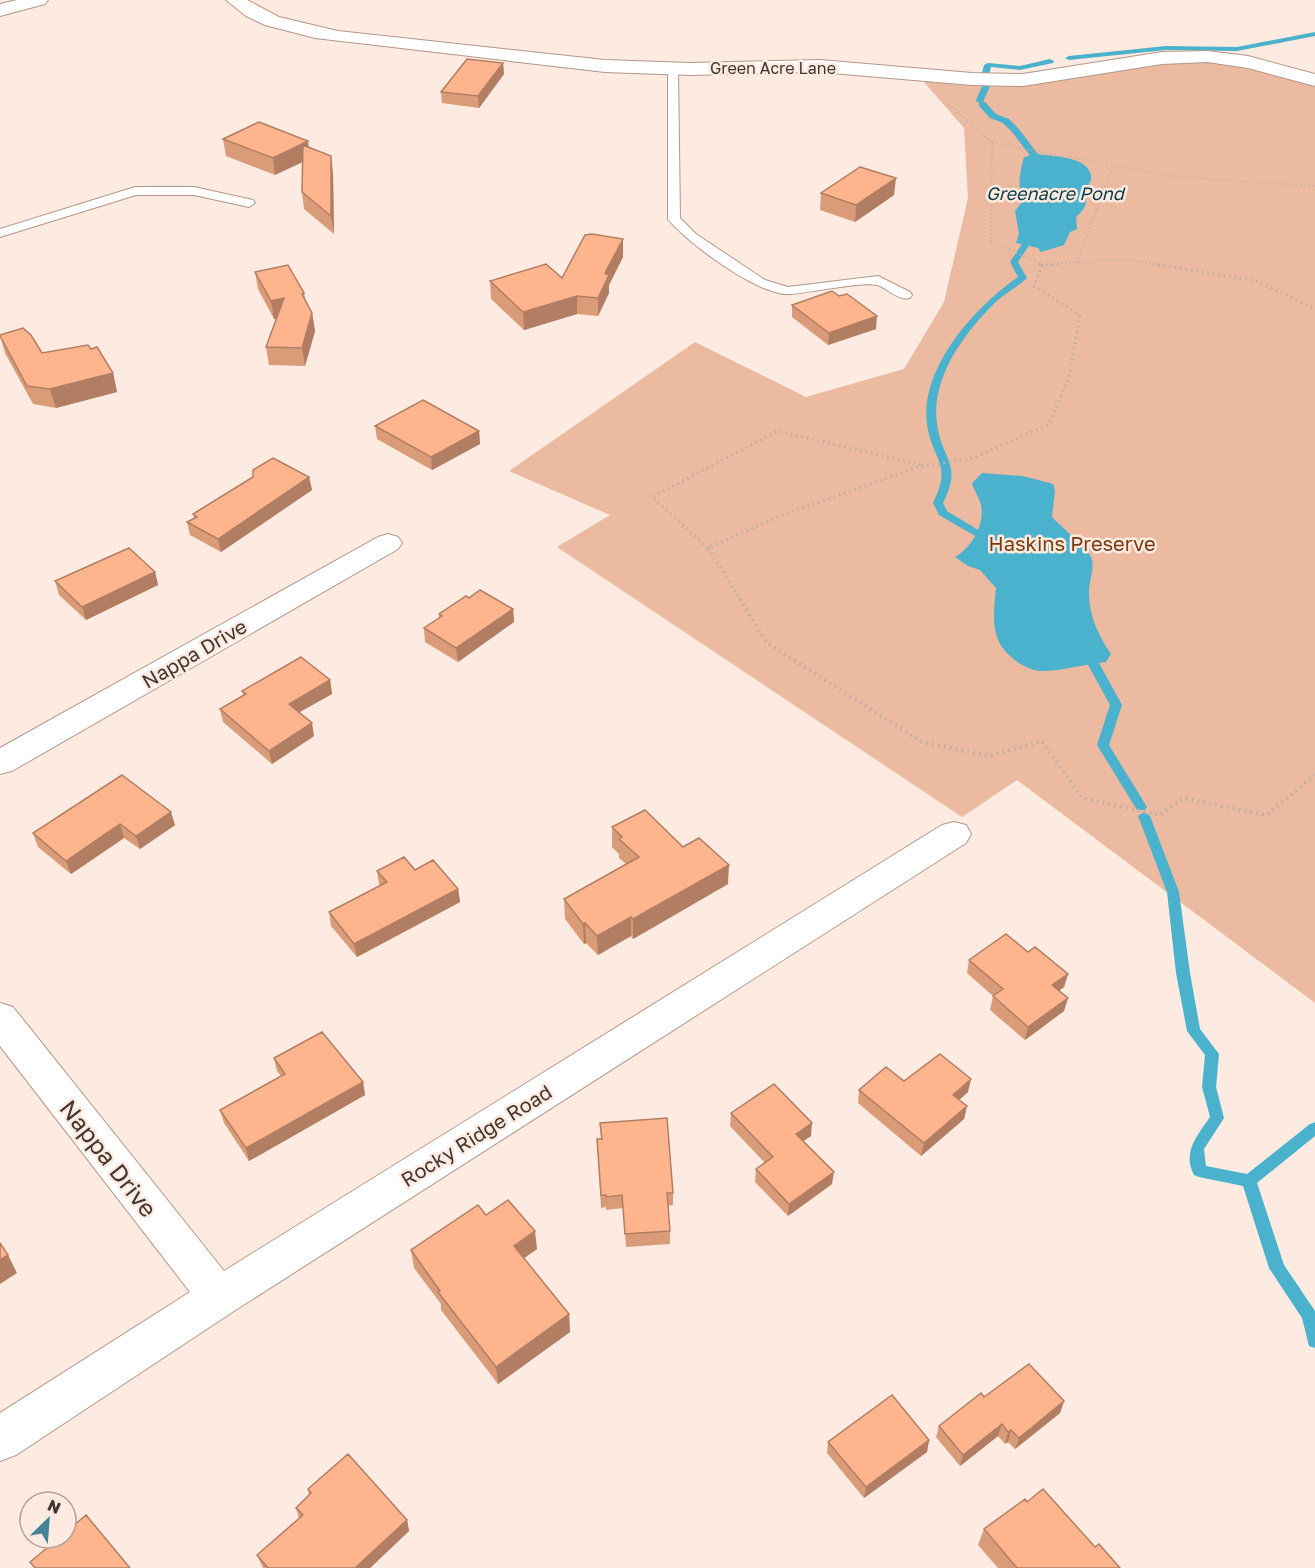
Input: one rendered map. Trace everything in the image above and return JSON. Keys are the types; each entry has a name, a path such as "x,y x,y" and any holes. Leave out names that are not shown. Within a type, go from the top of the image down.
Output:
{"street":[{"path":"0,10 39,0"},
{"name":"Green Acre Lane","path":"235,0 257,14 281,24 340,35 519,57 673,69 820,66 1021,80 1075,74 1137,61 1210,56 1257,62 1315,80"},
{"name":"Nappa Drive","path":"0,763 388,543"},
{"name":"Rocky Ridge Road","path":"0,1439 219,1297 954,834"},
{"name":"Nappa Drive","path":"0,1018 219,1297"}],"lane":[{"path":"673,69 675,99 671,192 674,219 686,231 760,283 787,291 878,280 905,295"},
{"path":"0,233 135,191 194,191 249,203"}],"path":[{"path":"917,74 992,143 1177,177 1315,186"},
{"path":"992,143 991,241 1042,264 1125,259 1257,281 1315,309"},
{"path":"1077,262 1113,166"},
{"path":"708,548 785,514 922,466 974,458 1048,424 1069,377 1080,315 1034,286 1042,264"},
{"path":"922,466 778,431 652,498 708,548 767,643 922,742 989,756 1042,741 1082,798 1160,815 1183,798 1266,815 1315,775"}],"green space":[{"name":"Haskins Preserve","path":"1192,56 1315,80 1315,1003 1017,780 962,817 557,547 610,515 509,471 695,342 806,397 904,369 944,302 968,198 964,128 917,74 1049,78"}],"water":[{"name":"Greenacre Pond","path":"1035,154 1076,161 1083,164 1091,175 1085,206 1076,217 1077,229 1070,232 1064,245 1041,252 1038,248 1016,243 1019,234 1015,211 1023,200 1020,184 1021,168 1024,157"},
{"path":"982,473 1023,476 1053,484 1055,491 1052,517 1091,557 1093,565 1089,589 1090,607 1098,632 1111,654 1106,662 1038,671 1019,663 1002,647 994,621 996,588 980,570 968,566 955,557 971,542 979,528 981,505 972,483"}],"building":[{"path":"467,59 503,63 478,96 441,92"},
{"path":"259,122 308,141 273,158 223,139"},
{"path":"303,145 331,156 331,216 302,192"},
{"path":"860,167 896,178 856,205 821,193"},
{"path":"585,235 623,239 605,273 609,275 598,298 577,296 523,312 490,281 546,264 562,278"},
{"path":"288,265 312,313 302,348 266,347 284,298 271,301 255,272"},
{"path":"832,291 839,296 847,294 877,316 829,333 792,305"},
{"path":"23,328 31,335 42,353 88,345 91,349 97,347 113,373 50,389 27,386 0,336"},
{"path":"423,400 479,431 431,457 375,426"},
{"path":"273,458 309,477 218,539 187,522 197,517 193,514 253,477 253,470"},
{"path":"129,548 155,572 82,607 55,581"},
{"path":"480,590 513,609 456,648 424,628 442,616 439,614 466,596 469,598"},
{"path":"301,657 330,680 289,704 312,723 269,751 220,709 246,694 242,691"},
{"path":"122,775 171,812 136,836 120,824 66,861 33,833"},
{"path":"645,810 683,847 699,838 729,865 633,919 631,917 597,936 585,923 583,924 564,899 639,857 619,839 622,837 612,827"},
{"path":"404,857 415,870 433,860 458,889 354,944 329,912 387,882 377,871"},
{"path":"1006,934 1028,952 1035,947 1068,974 1052,985 1068,998 1028,1027 993,996 1003,989 969,960"},
{"path":"322,1032 363,1082 246,1148 220,1110 285,1074 274,1058"},
{"path":"940,1054 971,1079 953,1095 967,1106 924,1143 859,1090 886,1067 904,1081"},
{"path":"774,1084 812,1123 796,1134 834,1172 789,1204 756,1169 773,1157 731,1113"},
{"path":"667,1118 673,1193 667,1193 670,1231 625,1234 622,1195 606,1197 606,1195 601,1195 597,1139 602,1139 600,1123"},
{"path":"508,1200 535,1231 514,1246 569,1314 496,1367 438,1292 440,1291 411,1250 478,1205 486,1215"},
{"path":"0,1243 8,1255 0,1260"},
{"path":"1029,1364 1064,1401 1019,1438 1011,1430 1008,1432 1002,1424 963,1455 939,1426 981,1393 984,1397"},
{"path":"892,1395 929,1440 866,1487 828,1442"},
{"path":"348,1454 407,1520 355,1568 268,1568 257,1555 303,1515 296,1508 311,1493 308,1489"},
{"path":"1043,1489 1095,1547 1099,1544 1120,1568 1017,1568 984,1529 1025,1499 1027,1502"},
{"path":"86,1515 130,1568 35,1568 30,1562 44,1550 78,1550 78,1522"}],"waterway":[{"path":"1069,58 1166,48 1237,49 1315,34"},
{"path":"986,73 988,65 1020,68 1050,61"},
{"path":"980,100 987,84"},
{"path":"982,104 993,116 1006,121 1015,130 1044,168"},
{"path":"989,541 943,513 938,503 944,490 948,471 935,437 931,409 940,374 959,340 993,300 1023,278 1014,262 1033,230"},
{"path":"1089,648 1093,663 1116,705 1103,745 1141,807"},
{"path":"1144,816 1173,892 1183,973 1194,1031 1212,1054 1209,1087 1217,1118 1197,1148 1199,1171 1249,1181"},
{"path":"1249,1181 1315,1128"},
{"path":"1249,1181 1277,1268 1309,1315 1315,1341"}]}
